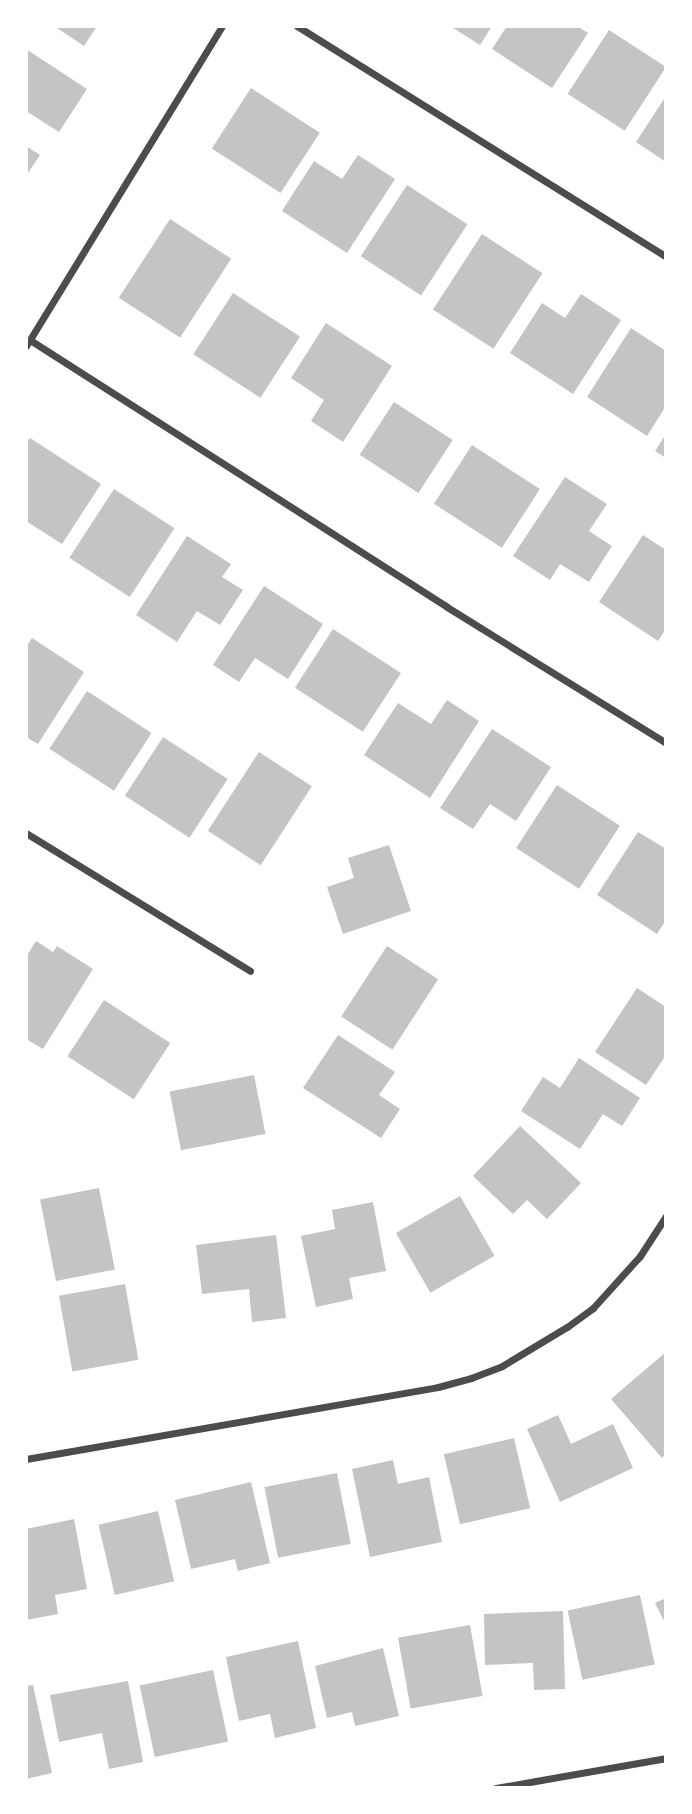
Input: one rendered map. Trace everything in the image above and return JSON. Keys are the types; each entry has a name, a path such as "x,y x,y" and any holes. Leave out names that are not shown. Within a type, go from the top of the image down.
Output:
{"street":[{"path":"222,26 28,343 666,743"},
{"path":"297,26 666,257"},
{"path":"26,834 250,971"},
{"path":"26,1459 438,1387 471,1378 502,1366 593,1308 640,1256 666,1216"},
{"path":"496,1788 666,1758"}],"building":[{"path":"54,26 97,26 84,46"},
{"path":"450,26 492,26 480,45"},
{"path":"507,26 577,26 588,33 552,88 492,49"},
{"path":"609,30 666,67 625,131 568,94"},
{"path":"26,49 87,89 59,132 26,111"},
{"path":"251,88 320,133 281,193 212,148"},
{"path":"666,96 666,162 636,142"},
{"path":"26,146 40,155 26,176"},
{"path":"358,155 395,179 347,253 282,211 314,161 342,179"},
{"path":"407,185 467,224 421,296 361,256"},
{"path":"170,219 231,259 180,338 119,298"},
{"path":"482,234 542,273 493,349 433,309"},
{"path":"233,293 300,337 260,398 193,354"},
{"path":"581,294 621,320 573,394 510,353 542,303 565,318"},
{"path":"326,323 392,366 343,442 311,421 324,400 291,378"},
{"path":"631,328 666,351 666,406 647,436 587,397"},
{"path":"394,402 453,440 418,493 360,455"},
{"path":"666,434 666,458 655,451"},
{"path":"30,438 101,484 62,544 26,521 26,443"},
{"path":"472,445 540,489 502,548 434,504"},
{"path":"565,477 607,504 589,531 612,546 589,582 560,564 550,580 513,556"},
{"path":"114,489 174,528 130,597 69,558"},
{"path":"643,535 666,550 666,629 658,641 599,602"},
{"path":"187,536 231,564 222,577 243,590 220,625 197,611 177,642 136,615"},
{"path":"264,586 323,624 288,679 255,658 239,682 213,665"},
{"path":"333,629 401,673 363,732 295,688"},
{"path":"32,638 84,672 38,744 26,737 26,647"},
{"path":"87,691 152,733 114,791 49,749"},
{"path":"447,700 479,721 430,798 364,755 398,703 431,724"},
{"path":"492,729 551,767 516,821 490,804 473,829 440,808"},
{"path":"163,737 228,779 189,838 125,796"},
{"path":"259,752 312,786 261,865 208,831"},
{"path":"557,785 620,826 579,889 516,848"},
{"path":"638,832 666,849 666,920 657,934 597,895"},
{"path":"389,845 411,911 343,934 327,887 354,878 348,858"},
{"path":"36,941 53,952 57,946 93,969 43,1049 26,1039 26,957"},
{"path":"387,946 438,979 392,1050 341,1016"},
{"path":"637,988 666,1007 666,1055 646,1085 595,1052"},
{"path":"104,1000 170,1043 134,1099 68,1056"},
{"path":"338,1035 395,1072 379,1095 400,1109 381,1138 303,1088"},
{"path":"579,1058 640,1098 622,1126 603,1114 580,1149 521,1111 543,1077 560,1088"},
{"path":"254,1075 265,1134 181,1150 170,1091"},
{"path":"520,1126 581,1183 547,1219 527,1200 513,1214 473,1176"},
{"path":"99,1188 115,1269 56,1281 40,1199"},
{"path":"460,1196 494,1256 430,1293 396,1233"},
{"path":"373,1202 386,1271 349,1278 353,1299 316,1307 301,1236 335,1229 332,1210"},
{"path":"276,1235 286,1318 252,1322 249,1289 202,1294 196,1245"},
{"path":"125,1284 138,1360 72,1371 59,1296"},
{"path":"666,1352 666,1454 662,1458 611,1399"},
{"path":"558,1415 571,1444 613,1424 633,1468 560,1502 527,1429"},
{"path":"514,1438 530,1508 460,1524 444,1454"},
{"path":"393,1460 398,1484 429,1477 442,1542 370,1557 352,1469"},
{"path":"337,1473 351,1544 278,1558 264,1487"},
{"path":"251,1482 270,1563 238,1571 235,1559 191,1569 175,1500"},
{"path":"158,1511 174,1581 115,1595 99,1525"},
{"path":"74,1519 87,1589 55,1595 58,1614 26,1620 26,1529"},
{"path":"640,1595 655,1664 582,1680 568,1610"},
{"path":"666,1598 666,1625 655,1603"},
{"path":"563,1611 565,1689 534,1690 533,1663 485,1665 484,1614"},
{"path":"470,1625 483,1696 411,1709 398,1638"},
{"path":"298,1641 316,1728 275,1738 270,1714 239,1721 226,1657"},
{"path":"383,1648 399,1716 355,1726 352,1712 327,1718 315,1666"},
{"path":"213,1670 228,1741 155,1757 140,1686"},
{"path":"128,1681 143,1762 109,1769 102,1733 59,1742 50,1695"},
{"path":"33,1685 52,1773 26,1779 26,1686"}]}
